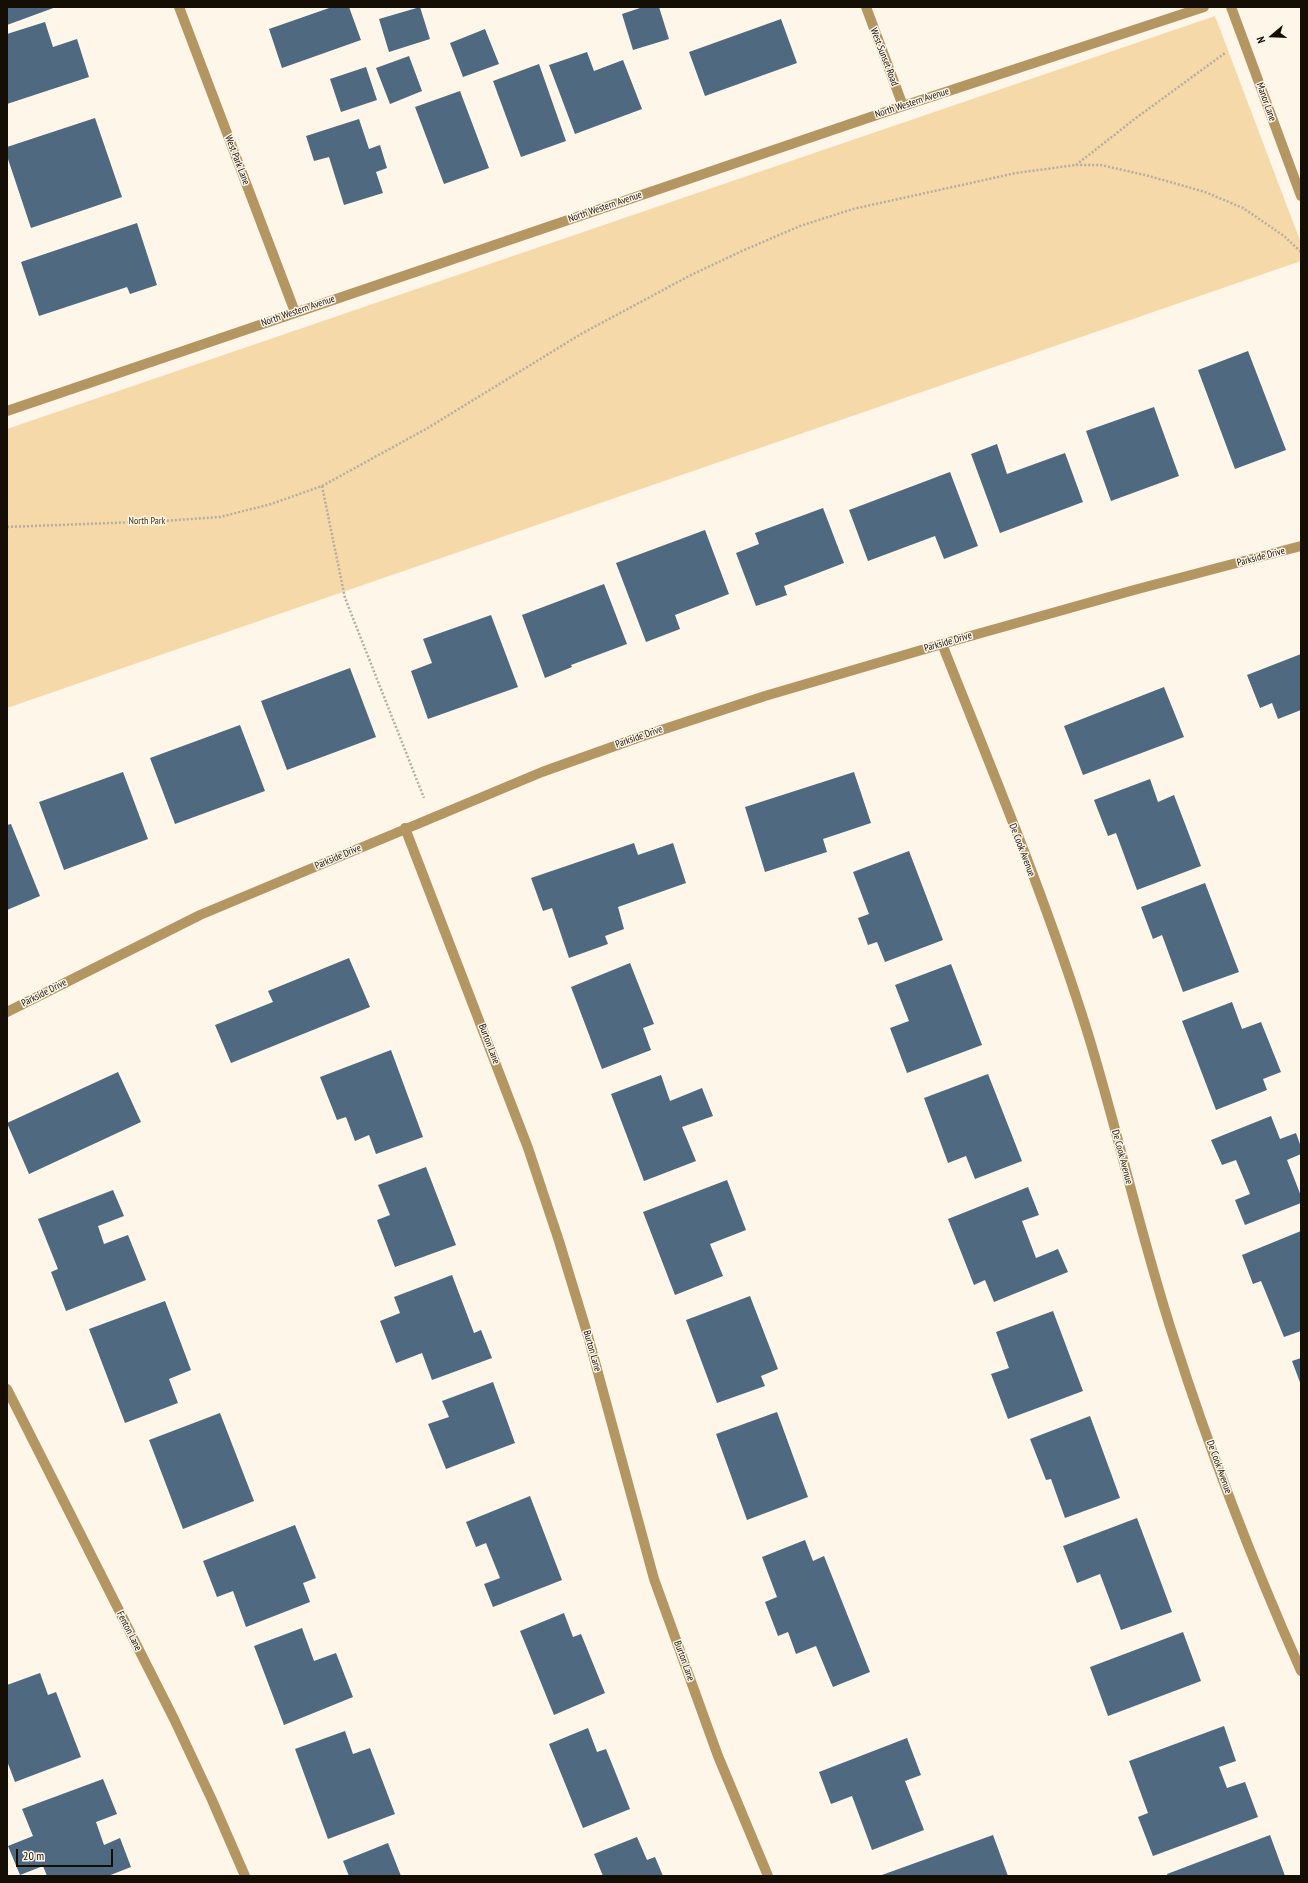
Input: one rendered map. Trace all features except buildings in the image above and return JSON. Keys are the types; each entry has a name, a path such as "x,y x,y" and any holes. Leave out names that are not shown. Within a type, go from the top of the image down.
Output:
{"street":[{"name":"West Park Lane","path":"179,7 295,312"},
{"name":"West Sunset Road","path":"866,7 903,106"},
{"name":"North Western Avenue","path":"7,411 903,106 1204,7"},
{"name":"Manor Lane","path":"1231,7 1301,196"},
{"name":"Parkside Drive","path":"7,1012 200,915 542,772 640,737 765,696 1126,592 1301,546"},
{"name":"De Cook Avenue","path":"942,644 1041,897 1085,1025 1115,1128 1144,1238 1174,1339 1201,1417 1239,1523 1301,1671"},
{"name":"Burton Lane","path":"405,828 530,1155 588,1336 654,1579 718,1756 768,1876"},
{"name":"Fenton Lane","path":"7,1388 174,1719 212,1800 245,1876"}],"path":[{"path":"1076,165 1136,118 1243,40"},
{"path":"7,527 163,521 220,517 271,504 322,486 426,429 581,334 691,275 742,251 800,226 853,209 1016,173 1076,165 1101,165 1149,176 1205,192 1242,208 1284,236 1301,252"},
{"path":"322,486 346,598 432,818"}],"green space":[{"name":"North Park","path":"1215,16 1301,243 1301,261 7,708 7,429"}]}
